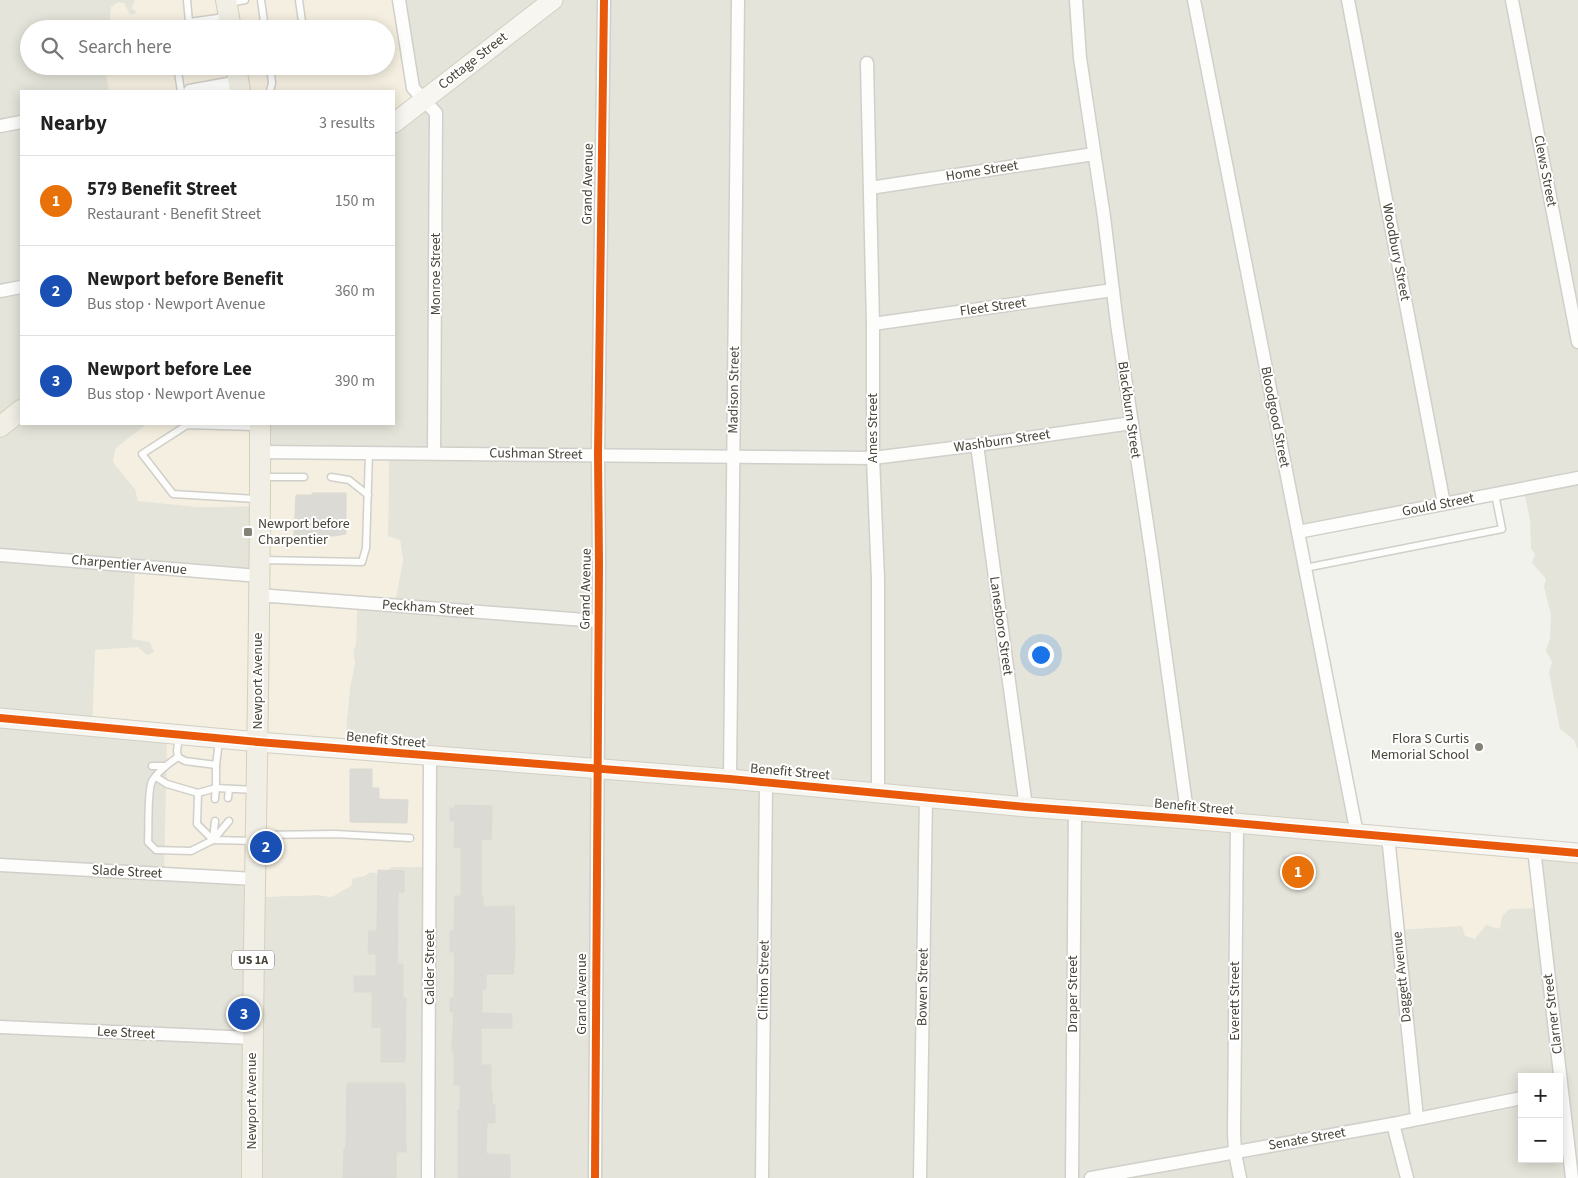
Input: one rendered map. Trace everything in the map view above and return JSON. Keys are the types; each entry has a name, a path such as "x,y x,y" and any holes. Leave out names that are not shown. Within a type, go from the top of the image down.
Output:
{"main road":[{"path":"0,427 20,411"},
{"name":"Newport Avenue","path":"252,1178 260,425"}],"street":[{"name":"Monroe Street","path":"399,0 413,88 436,113 434,453"},
{"name":"Cottage Street","path":"395,122 553,0"},
{"name":"Grand Avenue","path":"595,1178 598,454 604,0"},
{"name":"Madison Street","path":"730,779 738,0"},
{"name":"Blackburn Street","path":"1076,0 1080,58 1113,290 1116,324 1132,423 1188,819"},
{"name":"Bloodgood Street","path":"1194,0 1357,834"},
{"name":"Woodbury Street","path":"1348,0 1444,504"},
{"name":"Clews Street","path":"1512,0 1578,342"},
{"name":"Ames Street","path":"867,63 873,324 873,458 878,579 878,792"},
{"path":"194,90 239,80"},
{"path":"0,126 20,122"},
{"name":"Home Street","path":"870,188 1094,154"},
{"path":"0,291 20,287"},
{"name":"Fleet Street","path":"873,324 1113,290"},
{"name":"Washburn Street","path":"873,458 1132,423"},
{"name":"Lanesboro Street","path":"977,445 1026,806"},
{"name":"Cushman Street","path":"260,452 873,458"},
{"name":"Gould Street","path":"1298,532 1578,478"},
{"name":"Charpentier Avenue","path":"0,555 258,577"},
{"name":"Peckham Street","path":"258,577 598,621"},
{"name":"Benefit Street","path":"0,718 258,742 730,779 1578,853"},
{"name":"Calder Street","path":"428,1178 430,756"},
{"name":"Clinton Street","path":"762,1178 766,783"},
{"name":"Bowen Street","path":"920,1178 926,797"},
{"name":"Draper Street","path":"1072,1178 1075,810"},
{"name":"Everett Street","path":"1237,823 1235,1153 1240,1178"},
{"name":"Daggett Avenue","path":"1388,836 1417,1118"},
{"name":"Clarner Street","path":"1534,849 1559,1073"},
{"name":"Slade Street","path":"0,865 255,879"},
{"name":"Lee Street","path":"0,1027 252,1038"},
{"name":"Senate Street","path":"1091,1178 1393,1124 1518,1099"},
{"name":"Clarner Street","path":"1563,1107 1572,1178"},
{"path":"1393,1124 1407,1178"}],"lane":[{"path":"187,0 190,13 188,20"},
{"path":"262,0 264,20"},
{"path":"299,0 302,20"},
{"path":"204,20 231,10"},
{"path":"178,75 181,90"},
{"path":"270,90 271,75"},
{"path":"186,425 142,454 172,494 259,500"},
{"path":"258,577 362,562 366,548 369,452"},
{"path":"260,476 304,478"},
{"path":"331,477 349,480 368,495"},
{"path":"1305,568 1502,529 1495,494"},
{"path":"178,757 179,735"},
{"path":"215,799 219,738"},
{"path":"178,757 185,761 216,765"},
{"path":"178,757 164,766 152,781 148,842 156,850 191,851 213,840 229,821"},
{"path":"152,766 164,766"},
{"path":"156,777 167,784 198,793 216,788 257,790"},
{"path":"228,798 229,789"},
{"path":"198,793 197,824 213,840 335,834 410,838"},
{"path":"213,840 215,821"}],"shaded area":[{"path":"0,0 135,0 133,8 137,13 130,15 124,3 111,7 110,20 20,20 20,75 106,75 109,90 20,90 20,425 146,425 116,448 113,462 135,489 197,507 257,506 259,576 150,642 154,652 148,655 167,742 255,884 258,897 317,895 332,897 353,878 364,876 370,872 386,875 391,867 429,867 344,752 350,687 355,663 353,650 356,645 357,606 394,607 403,560 400,540 388,537 389,458 261,452 259,425 395,425 395,90 397,0 1578,0 1578,750 1574,740 1560,729 1549,673 1552,662 1546,651 1550,638 1551,614 1544,587 1546,579 1532,563 1535,554 1531,549 1530,520 1525,496 1522,494 1305,534 1302,538 1357,835 1388,841 1462,926 1486,925 1502,916 1509,909 1538,853 1578,854 1578,1178 0,1178"},
{"path":"135,0 397,0 418,104 395,125 395,90 109,90 106,75 395,75 395,20 110,20 111,7 118,2 124,3 130,15 137,13 132,8"},
{"path":"146,425 259,425 261,452 389,458 388,536 400,540 403,560 394,607 357,606 356,645 353,650 355,663 350,687 344,751 431,760 429,867 391,867 386,875 370,872 364,876 353,878 351,886 332,897 317,895 258,897 255,884 164,875 167,742 92,730 95,650 138,647 147,655 154,652 150,642 132,639 135,568 255,579 257,506 197,507 138,501 135,489 113,462 116,448"},
{"path":"1394,840 1532,851 1542,908 1509,909 1502,916 1500,929 1486,925 1475,939 1465,936 1462,926 1399,930"}],"building":[{"path":"312,493 346,493 346,534 334,536 294,536 296,495 312,495"},
{"path":"350,769 372,769 372,788 379,788 379,799 408,800 407,823 350,822"},
{"path":"455,805 492,806 491,840 481,839 481,896 483,896 483,907 514,906 515,951 513,974 486,974 486,989 482,989 482,1013 512,1014 512,1028 481,1028 481,1065 491,1065 492,1105 495,1105 495,1123 487,1123 486,1154 510,1155 510,1178 458,1178 460,1085 454,1085 454,1051 452,1051 454,1012 450,1012 450,998 454,998 455,952 450,952 450,931 454,931 455,896 461,896 461,847 454,847 455,821 450,821 450,808 455,808"},
{"path":"1283,856 1302,857 1301,883 1281,882"},
{"path":"378,870 404,871 404,892 398,892 397,964 403,964 403,998 406,998 405,1062 381,1062 381,1027 372,1027 372,992 354,992 354,976 376,976 376,954 368,954 369,931 377,931"},
{"path":"347,1083 405,1083 406,1152 396,1152 396,1178 343,1178 344,1148 346,1148"}],"cycle path":[{"path":"595,1178 598,454 604,0"},
{"path":"0,718 258,742 730,779 1026,807 1578,853"}],"place":[{"name":"Newport before Charpentier","path":"248,532"},
{"name":"Flora S Curtis Memorial School","path":"1479,747"},
{"name":"Newport before Benefit","path":"266,847"},
{"name":"579 Benefit Street","path":"1298,872"},
{"name":"Newport before Lee","path":"244,1014"}]}
